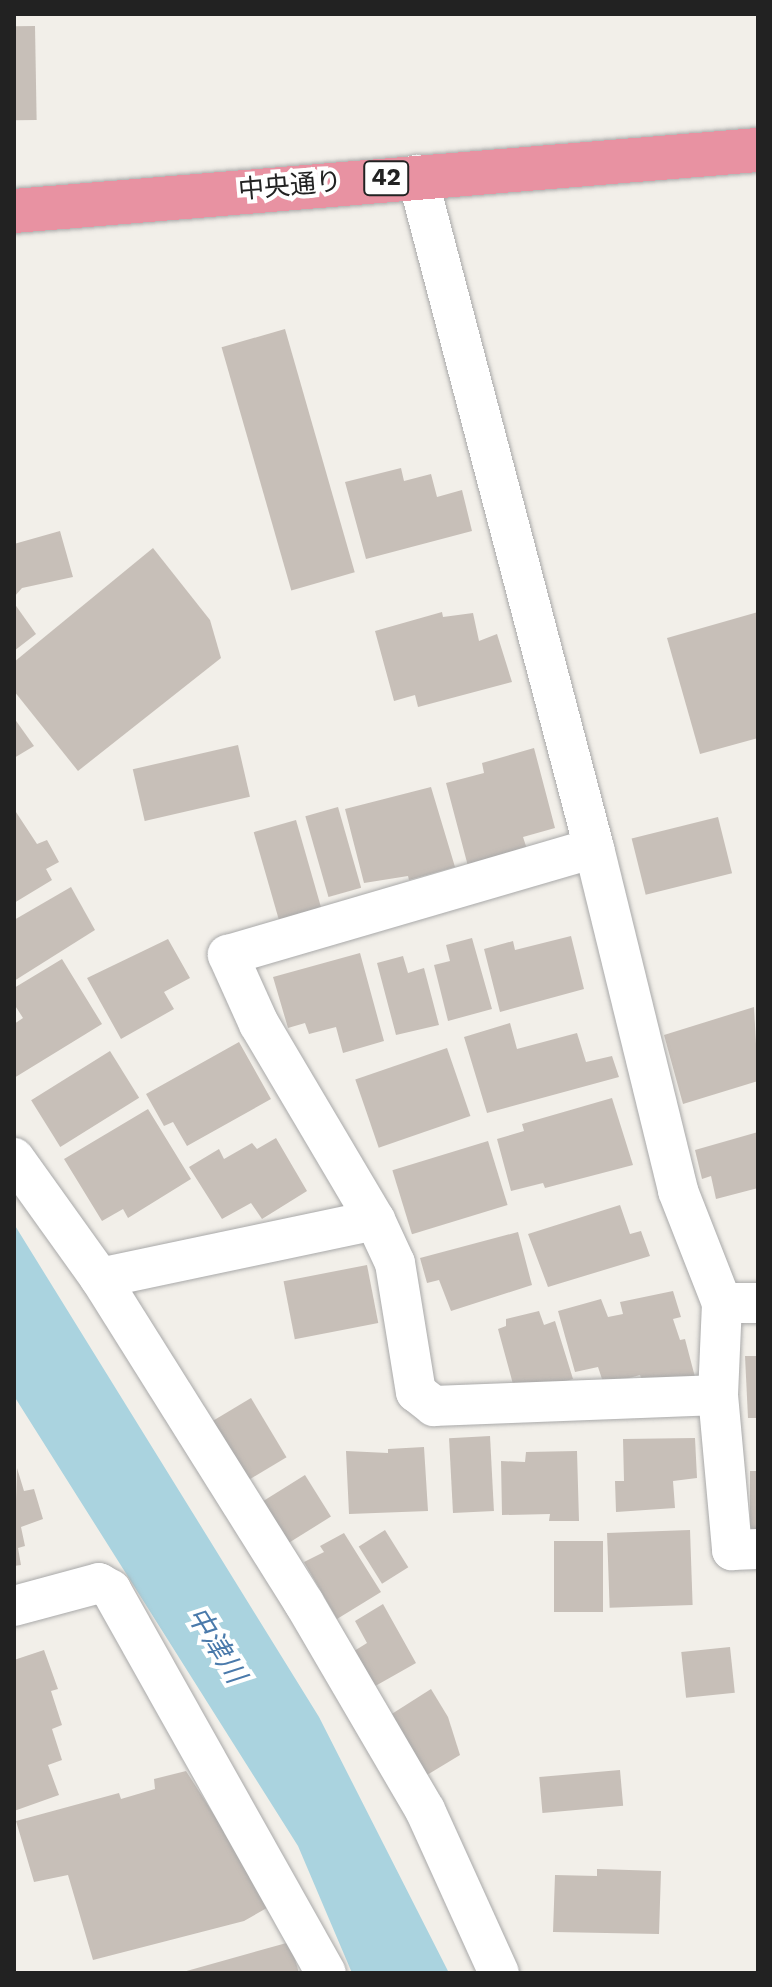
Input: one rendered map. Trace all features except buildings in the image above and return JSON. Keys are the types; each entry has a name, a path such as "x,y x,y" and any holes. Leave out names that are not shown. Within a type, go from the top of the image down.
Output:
{"highway":[{"name":"中央通り","path":"14,211 417,175 758,150"}],"street":[{"path":"417,175 594,848 678,1191 740,1303 718,1395 732,1550 758,1549"},
{"path":"594,848 228,955 259,1024 375,1220 395,1263 416,1392 434,1406 718,1395"},
{"path":"14,1158 100,1278 304,1603 417,1797 499,1973"},
{"path":"100,1278 375,1220"},
{"path":"14,1606 99,1583 111,1590 316,1947 326,1973"}],"water":[{"name":"中津川","path":"14,1224 319,1717 449,1973 352,1973 298,1846 14,1396"}]}
